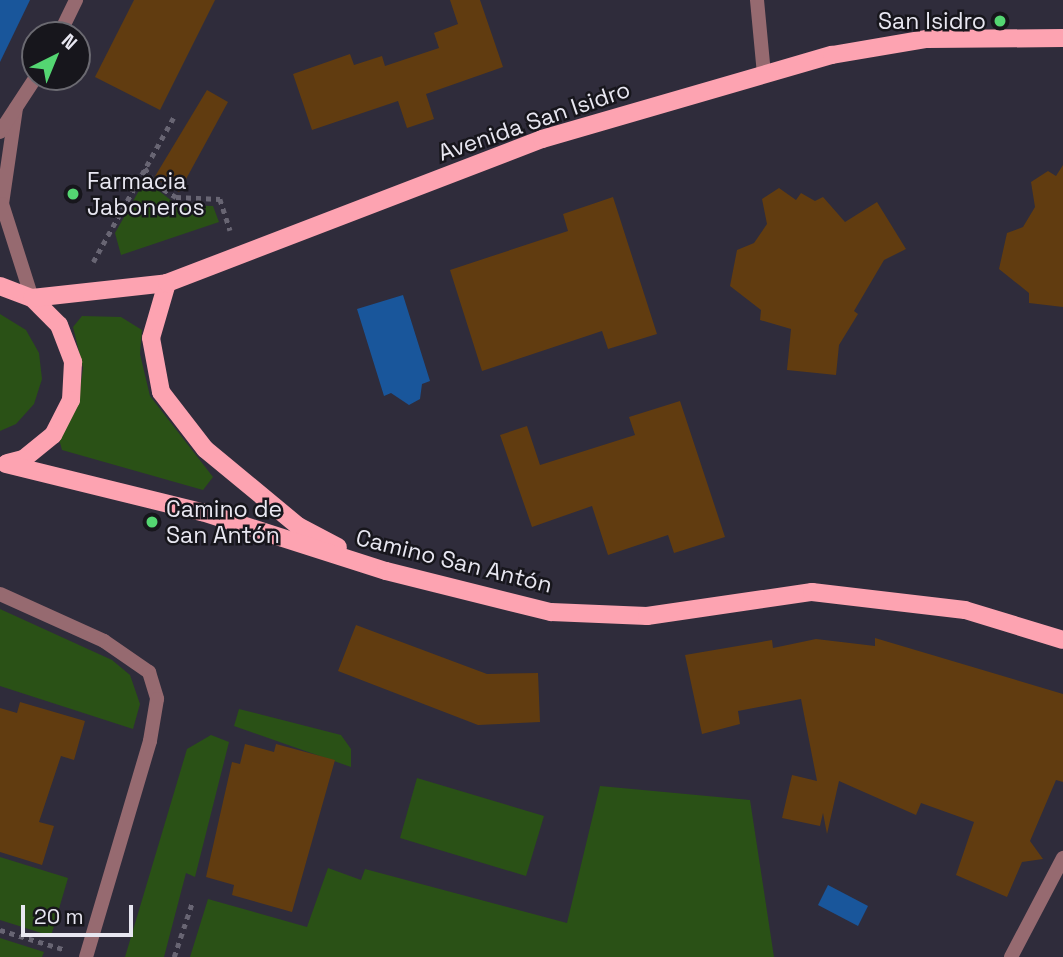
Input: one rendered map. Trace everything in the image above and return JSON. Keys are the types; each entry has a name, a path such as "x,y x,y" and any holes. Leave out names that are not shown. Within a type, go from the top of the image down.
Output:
{"main road":[{"name":"Avenida San Isidro","path":"32,298 167,282 542,139 764,74 927,39 1063,38"},
{"path":"167,282 151,338 162,392 205,449 298,526 386,572"},
{"path":"0,286 32,298 59,325 73,362 71,400 53,435 23,459 3,464"},
{"name":"Camino San Antón","path":"3,464 202,512 386,572 551,612 647,616 812,592 889,597 965,610 1063,640"}],"street":[{"path":"65,21 76,0"},
{"path":"757,0 764,74"},
{"path":"0,132 27,91"},
{"path":"16,108 2,204 32,298"},
{"path":"0,594 104,641 149,671 157,699 150,741 86,957"},
{"path":"1011,957 1063,858"}],"path":[{"path":"80,292 173,118"},
{"path":"145,167 155,184 176,197 220,199 238,256"},
{"path":"174,957 192,903"},
{"path":"0,930 86,957"}],"green space":[{"path":"145,180 177,205 213,206 219,222 121,255 115,233"},
{"path":"0,314 26,330 39,353 42,379 34,404 16,424 0,431"},
{"path":"82,316 121,317 142,330 140,354 150,396 213,477 203,490 62,450 59,439 80,390 83,368 73,327"},
{"path":"0,609 112,660 130,675 140,704 133,729 0,686"},
{"path":"239,709 341,735 351,749 351,767 234,726"},
{"path":"211,735 229,742 195,877 186,873 164,957 125,957 187,749"},
{"path":"417,778 544,816 526,876 400,838"},
{"path":"600,786 750,800 774,957 190,957 208,899 307,927 328,868 361,880 365,869 567,923"},
{"path":"0,857 68,878 51,936 0,920"},
{"path":"0,938 44,952 42,957 0,957"}],"water":[{"path":"0,0 30,0 0,62"},
{"path":"403,295 430,381 422,384 420,399 409,405 391,393 384,396 357,309"},
{"path":"828,885 868,906 858,926 818,905"}],"building":[{"path":"134,0 215,0 160,110 95,77"},
{"path":"450,0 480,0 503,67 426,94 434,119 407,128 398,101 312,130 293,74 350,54 354,65 382,56 385,66 439,48 434,33 458,24"},
{"path":"207,90 228,102 179,192 154,178"},
{"path":"1063,165 1063,307 1029,303 1029,293 999,269 1007,233 1023,227 1035,207 1031,182 1048,171 1056,176"},
{"path":"779,188 796,200 801,193 815,201 823,197 845,222 877,202 906,249 884,260 854,311 858,314 839,345 836,375 787,370 791,329 760,320 761,310 730,286 737,250 754,243 767,224 762,199"},
{"path":"613,197 657,334 608,349 602,331 482,371 450,270 568,231 563,214"},
{"path":"680,401 725,537 674,553 668,535 608,555 592,506 532,527 500,435 527,426 540,465 635,435 629,417"},
{"path":"356,625 487,674 538,673 540,722 478,725 338,671"},
{"path":"875,638 1063,694 1063,782 1056,780 1030,841 1043,859 1022,862 1007,897 956,875 974,822 921,803 916,815 839,781 827,834 823,813 820,826 782,818 792,775 817,781 801,699 738,711 740,724 702,734 685,655 772,640 773,648 816,639 875,646"},
{"path":"20,702 85,721 74,760 61,756 39,822 54,826 42,865 0,852 0,708 17,713"},
{"path":"245,744 274,752 276,744 335,760 292,912 232,895 234,885 206,877 232,762 240,764"}],"place":[{"name":"San Isidro","path":"1000,21"},
{"name":"Farmacia Jaboneros","path":"73,194"},
{"name":"Camino de San Antón","path":"152,522"}]}
